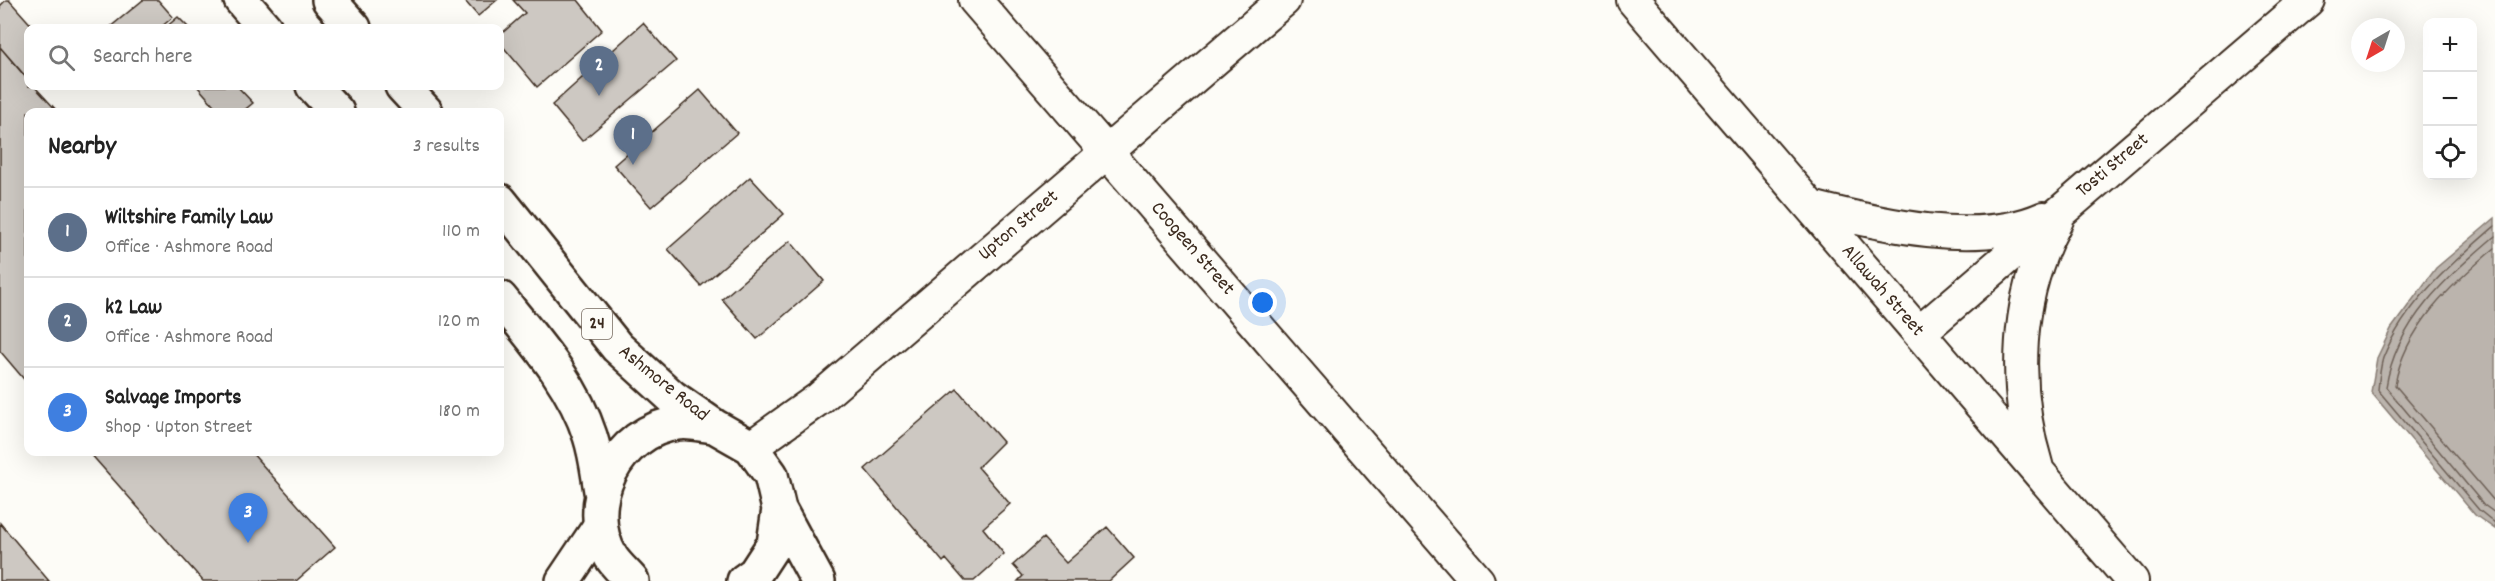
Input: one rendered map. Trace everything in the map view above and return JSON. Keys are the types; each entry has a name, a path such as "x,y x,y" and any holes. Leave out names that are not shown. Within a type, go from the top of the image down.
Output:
{"main road":[{"path":"241,0 262,24"},
{"path":"329,0 350,24"},
{"path":"317,90 333,108"},
{"path":"406,90 422,108"},
{"name":"Ashmore Road","path":"504,206 617,347 672,397 714,426"},
{"name":"24","path":"504,303 555,366 578,408 590,436 602,491 600,526 611,556 632,581"},
{"name":"24","path":"602,491 617,458 644,434 678,423 714,426 751,447 771,475 779,509 818,581"},
{"name":"24","path":"744,581 755,573 774,544 779,509"},
{"path":"563,581 600,526"}],"street":[{"name":"Coogeen Street","path":"975,0 1478,581"},
{"name":"Upton Street","path":"751,447 820,398 1284,0"},
{"name":"Allawah Street","path":"1633,0 2132,581"},
{"name":"Tosti Street","path":"1919,333 2308,0"},
{"path":"1811,207 1883,224 1957,231 2018,226 2041,220 2065,206"},
{"path":"2039,472 2029,434 2023,395 2023,329 2031,279 2043,247 2065,206"}],"water":[{"path":"2495,218 2495,529 2475,515 2371,392 2377,358 2391,329 2436,268"}],"building":[{"path":"9,0 30,24 24,24 24,75 0,47 0,6"},
{"path":"143,0 158,0 173,17 165,24 114,24"},
{"path":"464,0 497,0 478,16"},
{"path":"513,0 578,0 602,30 537,87 504,48 504,31 525,13"},
{"path":"178,17 185,24 170,24"},
{"path":"643,23 676,61 582,141 552,105"},
{"path":"0,47 24,75 24,90 38,90 54,108 24,108 24,379 0,351"},
{"path":"201,90 241,90 253,103 247,108 216,108"},
{"path":"700,90 737,133 651,207 614,165"},
{"path":"750,177 784,214 701,286 668,249"},
{"path":"790,241 824,281 757,339 722,299"},
{"path":"957,389 1003,442 978,467 1010,504 983,528 1004,554 974,581 965,581 946,559 943,562 865,469"},
{"path":"93,456 255,456 335,547 296,581 203,581"},
{"path":"0,523 49,581 0,581"},
{"path":"1107,527 1134,558 1109,581 1018,581 1023,576 1013,565 1043,538 1066,563"}],"place":[{"name":"k2 Law","path":"599,96"},
{"name":"Wiltshire Family Law","path":"633,165"},
{"name":"Salvage Imports","path":"248,543"}]}
